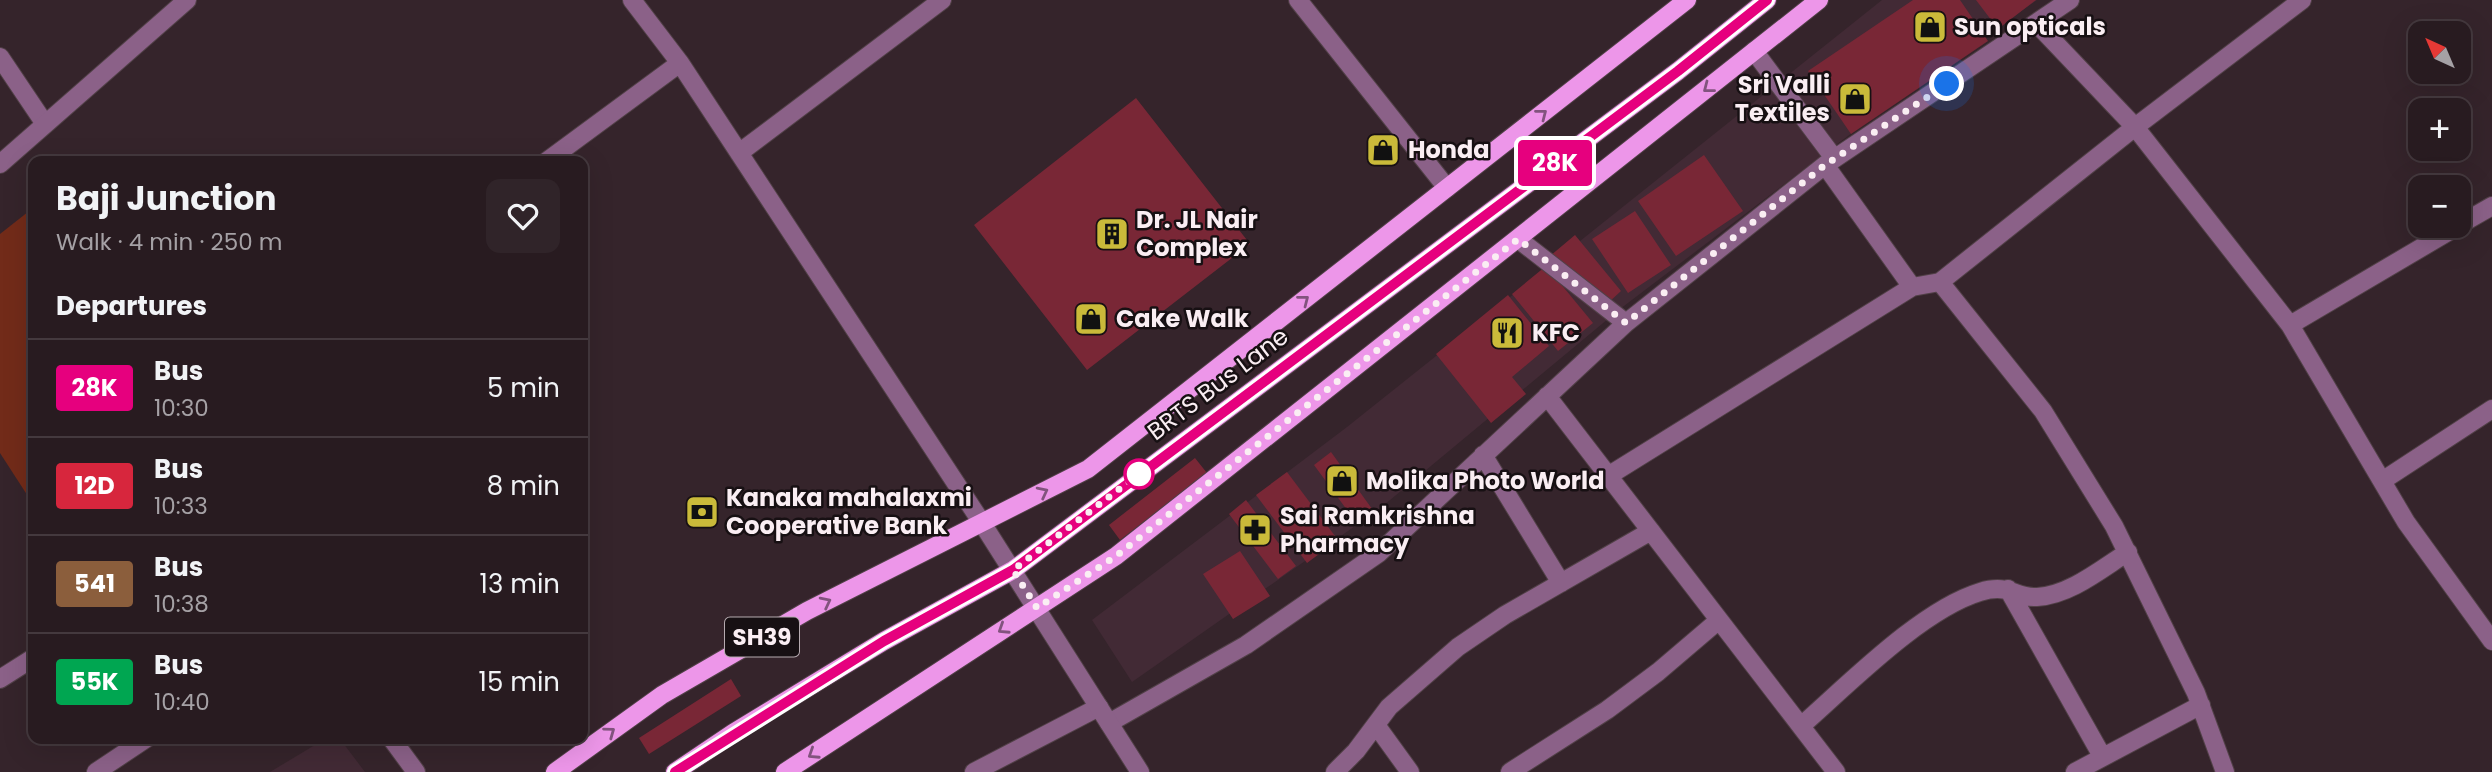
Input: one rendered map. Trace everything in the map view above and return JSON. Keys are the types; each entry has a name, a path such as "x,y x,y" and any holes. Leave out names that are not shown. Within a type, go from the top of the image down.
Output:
{"main road":[{"name":"BRTS Bus Lane","path":"675,772 884,641 1013,570 1678,71 1767,0"},
{"path":"785,772 1116,556 1819,0"},
{"name":"SH39","path":"555,772 662,695 807,611 1088,469 1447,188 1676,3"}],"street":[{"path":"0,164 187,0"},
{"path":"632,0 680,63 1013,570 1140,772"},
{"path":"739,153 942,0"},
{"path":"1298,0 1447,188"},
{"path":"1109,723 1246,645 1380,553 1626,323 1830,162 2070,0"},
{"path":"1608,476 1912,287 1940,282 2135,127 2302,0"},
{"path":"2037,24 2135,127 2290,325 2406,522 2492,641"},
{"path":"1754,51 1912,287"},
{"path":"0,57 45,124"},
{"path":"554,156 680,63"},
{"path":"2471,218 2492,206"},
{"path":"2290,325 2438,238"},
{"path":"1518,239 1626,323"},
{"path":"1940,282 2043,411 2114,526 2201,705 2225,772"},
{"path":"1547,396 1836,772"},
{"path":"2382,481 2492,409"},
{"path":"1483,455 1561,583"},
{"path":"1335,772 1356,751 1389,707 1458,647 1505,615 1651,531"},
{"path":"1801,726 1915,627 1978,592 1998,587 2034,597 2050,596 2128,552"},
{"path":"2008,589 2102,756"},
{"path":"1510,772 1607,710 1658,672 1719,620"},
{"path":"0,679 28,661"},
{"path":"2076,772 2201,705"},
{"path":"974,772 1099,707"},
{"path":"1376,725 1410,772"},
{"path":"96,772 138,744"},
{"path":"395,744 416,772"}],"shaded area":[{"path":"1882,0 2037,0 1894,101 1620,309 1378,510 1132,682 1092,620 1347,427"},
{"path":"28,212 28,496 0,453 0,234"},
{"path":"317,744 344,744 365,772 270,772"}],"building":[{"path":"1913,0 1960,0 1988,41 1851,134 1808,71"},
{"path":"1976,0 2036,0 1998,29"},
{"name":"Dr. JL Nair Complex","path":"1136,98 1250,244 1087,370 974,225"},
{"path":"1704,155 1743,211 1676,256 1638,201"},
{"path":"1635,211 1671,265 1628,293 1592,239"},
{"path":"1575,235 1621,291 1608,303 1550,256"},
{"path":"1546,266 1593,323 1558,351 1512,294"},
{"path":"1508,295 1549,346 1512,377 1526,394 1491,423 1436,354"},
{"path":"1331,452 1375,513 1358,525 1314,465"},
{"path":"1195,458 1207,473 1120,540 1109,525"},
{"path":"1287,472 1338,540 1307,563 1256,495"},
{"path":"1246,500 1296,566 1278,579 1229,514"},
{"path":"1240,551 1270,596 1233,619 1203,574"},
{"path":"731,679 741,696 649,754 639,738"}],"bus line":[{"name":"28K","path":"675,772 733,733 884,641 1013,570 1678,71 1767,0"}],"place":[{"name":"Sun opticals","path":"1930,27"},
{"name":"Sri Valli Textiles","path":"1855,99"},
{"name":"Honda","path":"1383,150"},
{"name":"Dr. JL Nair Complex","path":"1112,234"},
{"name":"Cake Walk","path":"1091,319"},
{"name":"KFC","path":"1507,333"},
{"name":"Molika Photo World","path":"1342,481"},
{"name":"Kanaka mahalaxmi Cooperative Bank","path":"702,512"},
{"name":"Sai Ramkrishna Pharmacy","path":"1255,530"}],"route":[{"path":"1139,474 1013,570 1037,608 1116,556 1518,239 1626,323 1825,165 1947,84"}]}
